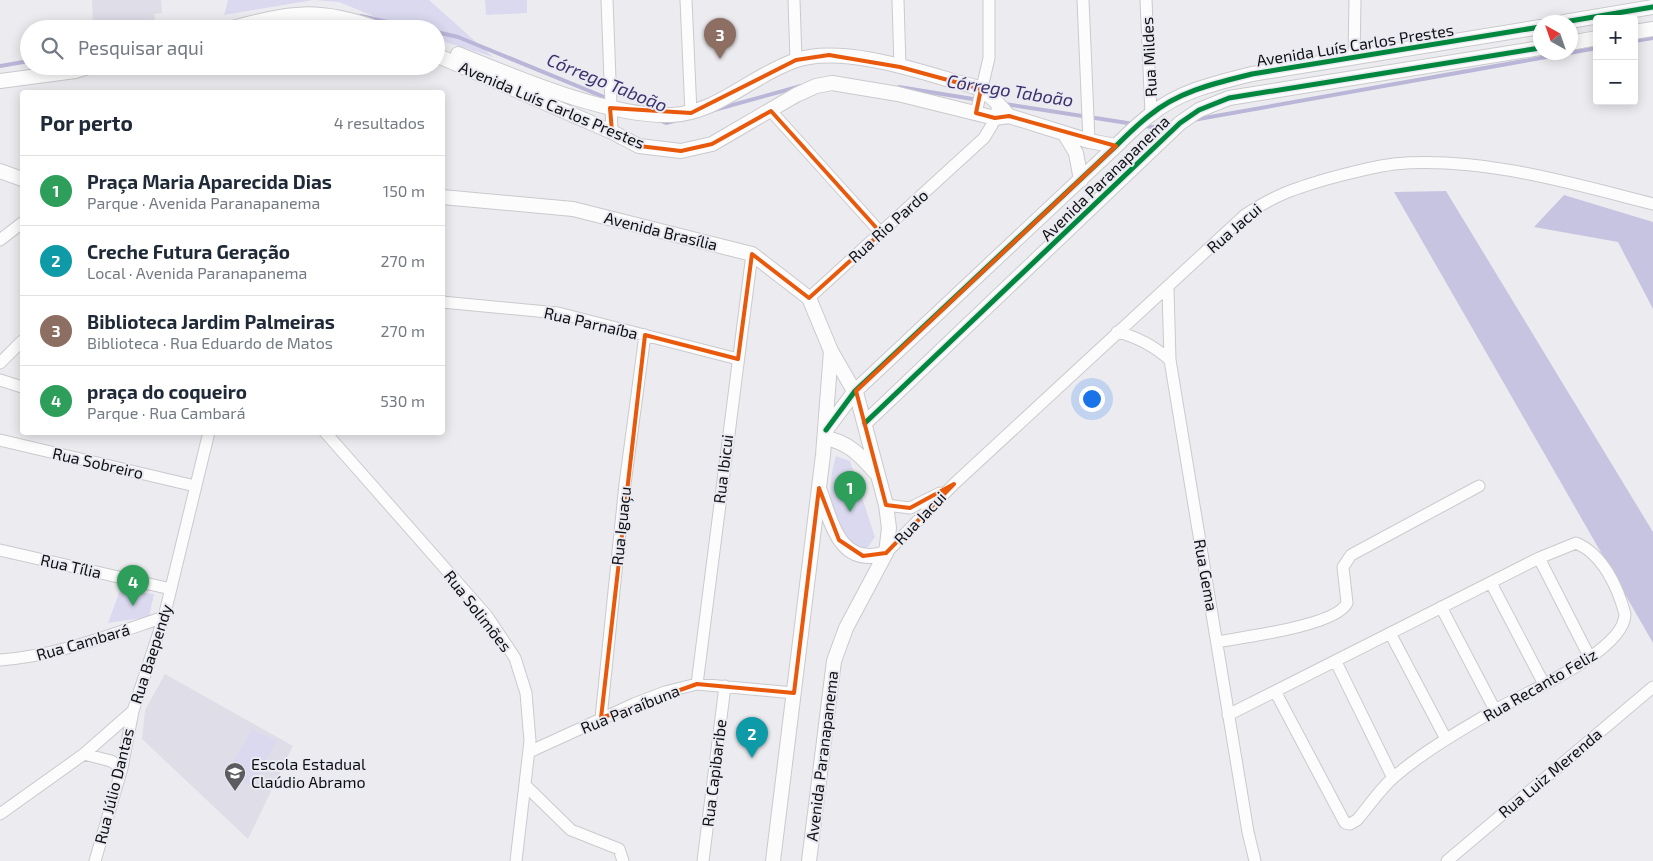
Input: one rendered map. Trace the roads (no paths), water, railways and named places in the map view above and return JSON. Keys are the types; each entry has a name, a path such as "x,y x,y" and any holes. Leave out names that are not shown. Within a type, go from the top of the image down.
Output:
{"street":[{"path":"607,0 612,132"},
{"path":"686,0 691,113"},
{"path":"794,0 796,60"},
{"path":"898,0 900,67"},
{"path":"976,113 980,89 987,72 989,58 989,0"},
{"path":"1083,0 1089,141"},
{"name":"Rua Mildes","path":"1146,0 1151,114"},
{"path":"1354,57 1355,0"},
{"path":"1578,19 1653,6"},
{"path":"262,20 276,16 313,12 355,20"},
{"name":"Avenida Luís Carlos Prestes","path":"1151,114 1180,96 1214,83 1252,74 1533,28"},
{"path":"1638,31 1653,29"},
{"path":"1578,41 1593,39"},
{"name":"Avenida Paranapanema","path":"809,861 834,661 846,628 886,553 889,528 886,505 865,423 1180,123 1199,110 1229,98 1533,49"},
{"name":"Avenida Luís Carlos Prestes","path":"445,50 499,71 610,108 668,115 691,113 710,107 777,68 796,60 829,55 900,67 980,89 998,104 1002,117"},
{"name":"Avenida Luís Carlos Prestes","path":"445,59 612,132 639,146 681,150 712,144 771,112 802,92 816,86 832,83 898,94 976,113 1002,117 1089,141 1116,146"},
{"path":"0,80 41,75"},
{"path":"771,112 881,233"},
{"name":"Avenida Paranapanema","path":"773,861 825,434 855,391 1151,114"},
{"name":"Rua Rio Pardo","path":"809,298 967,155 1002,117"},
{"path":"1064,134 1076,153 1081,180"},
{"name":"Rua Jacui","path":"886,553 954,484 1117,332 1168,288 1245,216 1280,193 1358,170 1395,164 1438,164 1493,169 1558,180 1653,204"},
{"path":"0,171 20,178"},
{"name":"Avenida Brasília","path":"445,198 573,209 752,254 809,298 831,351 855,391 865,423"},
{"path":"0,240 20,225"},
{"name":"Rua Ibicui","path":"697,684 752,254"},
{"name":"Rua Gema","path":"1168,288 1170,360 1248,832 1256,861"},
{"name":"Rua Parnaíba","path":"445,302 558,313 738,359"},
{"path":"1117,332 1134,336 1149,344 1170,360"},
{"name":"Rua Iguaçu","path":"601,718 624,494 645,335"},
{"path":"0,363 20,343"},
{"name":"Avenida Brasília","path":"825,434 831,351"},
{"path":"0,380 20,385"},
{"path":"825,434 844,443 862,457 877,475"},
{"name":"Rua Baependy","path":"0,814 84,754 133,711 172,589 208,435"},
{"name":"Rua Solimões","path":"329,435 487,616 515,658 526,694 529,752 516,861"},
{"name":"Rua Sobreiro","path":"0,440 196,486"},
{"name":"Rua Jacui","path":"886,505 900,508 915,506 931,499 954,484"},
{"path":"1217,642 1300,626 1341,610 1347,603 1343,568 1351,555 1479,486"},
{"path":"819,488 835,533 844,547 863,556 876,556 886,553"},
{"name":"Rua Recanto Feliz","path":"1228,715 1276,693 1539,558 1576,543 1585,547 1602,564 1622,605 1625,622 1611,641 1590,658 1446,739 1393,778 1357,820 1350,824 1345,823 1276,693"},
{"name":"Rua Tília","path":"0,550 172,589"},
{"path":"1539,558 1590,658"},
{"path":"1491,583 1544,684"},
{"path":"1441,608 1495,710"},
{"name":"Rua Cambará","path":"0,660 32,657 79,646 164,617"},
{"path":"1390,633 1446,739"},
{"path":"1336,662 1393,778"},
{"name":"Rua Paraíbuna","path":"529,752 601,718 665,692 697,684 794,694"},
{"name":"Rua Capibaribe","path":"703,861 725,686"},
{"name":"Rua Luiz Merenda","path":"1448,861 1653,687"},
{"name":"Rua Júlio Dantas","path":"95,861 122,768 133,711"},
{"path":"84,754 111,760 122,768"},
{"path":"526,786 571,830 619,850 623,861"}],"waterway":[{"name":"Córrego Taboão","path":"361,16 379,20"},
{"name":"Córrego Taboão","path":"445,34 458,37 609,99"},
{"name":"Córrego Taboão","path":"1638,40 1653,38"},
{"name":"Córrego Taboão","path":"1193,120 1593,49"},
{"name":"Córrego Taboão","path":"0,66 20,63"},
{"name":"Córrego Taboão","path":"714,110 801,86"},
{"name":"Córrego Taboão","path":"899,87 979,100"},
{"name":"Córrego Taboão","path":"1005,104 1134,124"},
{"name":"Córrego Taboão","path":"659,120 666,123 674,121"},
{"name":"Córrego Taboão","path":"1144,126 1153,127 1174,124"}],"place":[{"name":"Biblioteca Jardim Palmeiras","path":"720,59"},
{"name":"Praça Maria Aparecida Dias","path":"850,512"},
{"name":"praça do coqueiro","path":"133,606"},
{"name":"Creche Futura Geração","path":"752,758"},
{"name":"Escola Estadual Claúdio Abramo","path":"235,792"}]}
